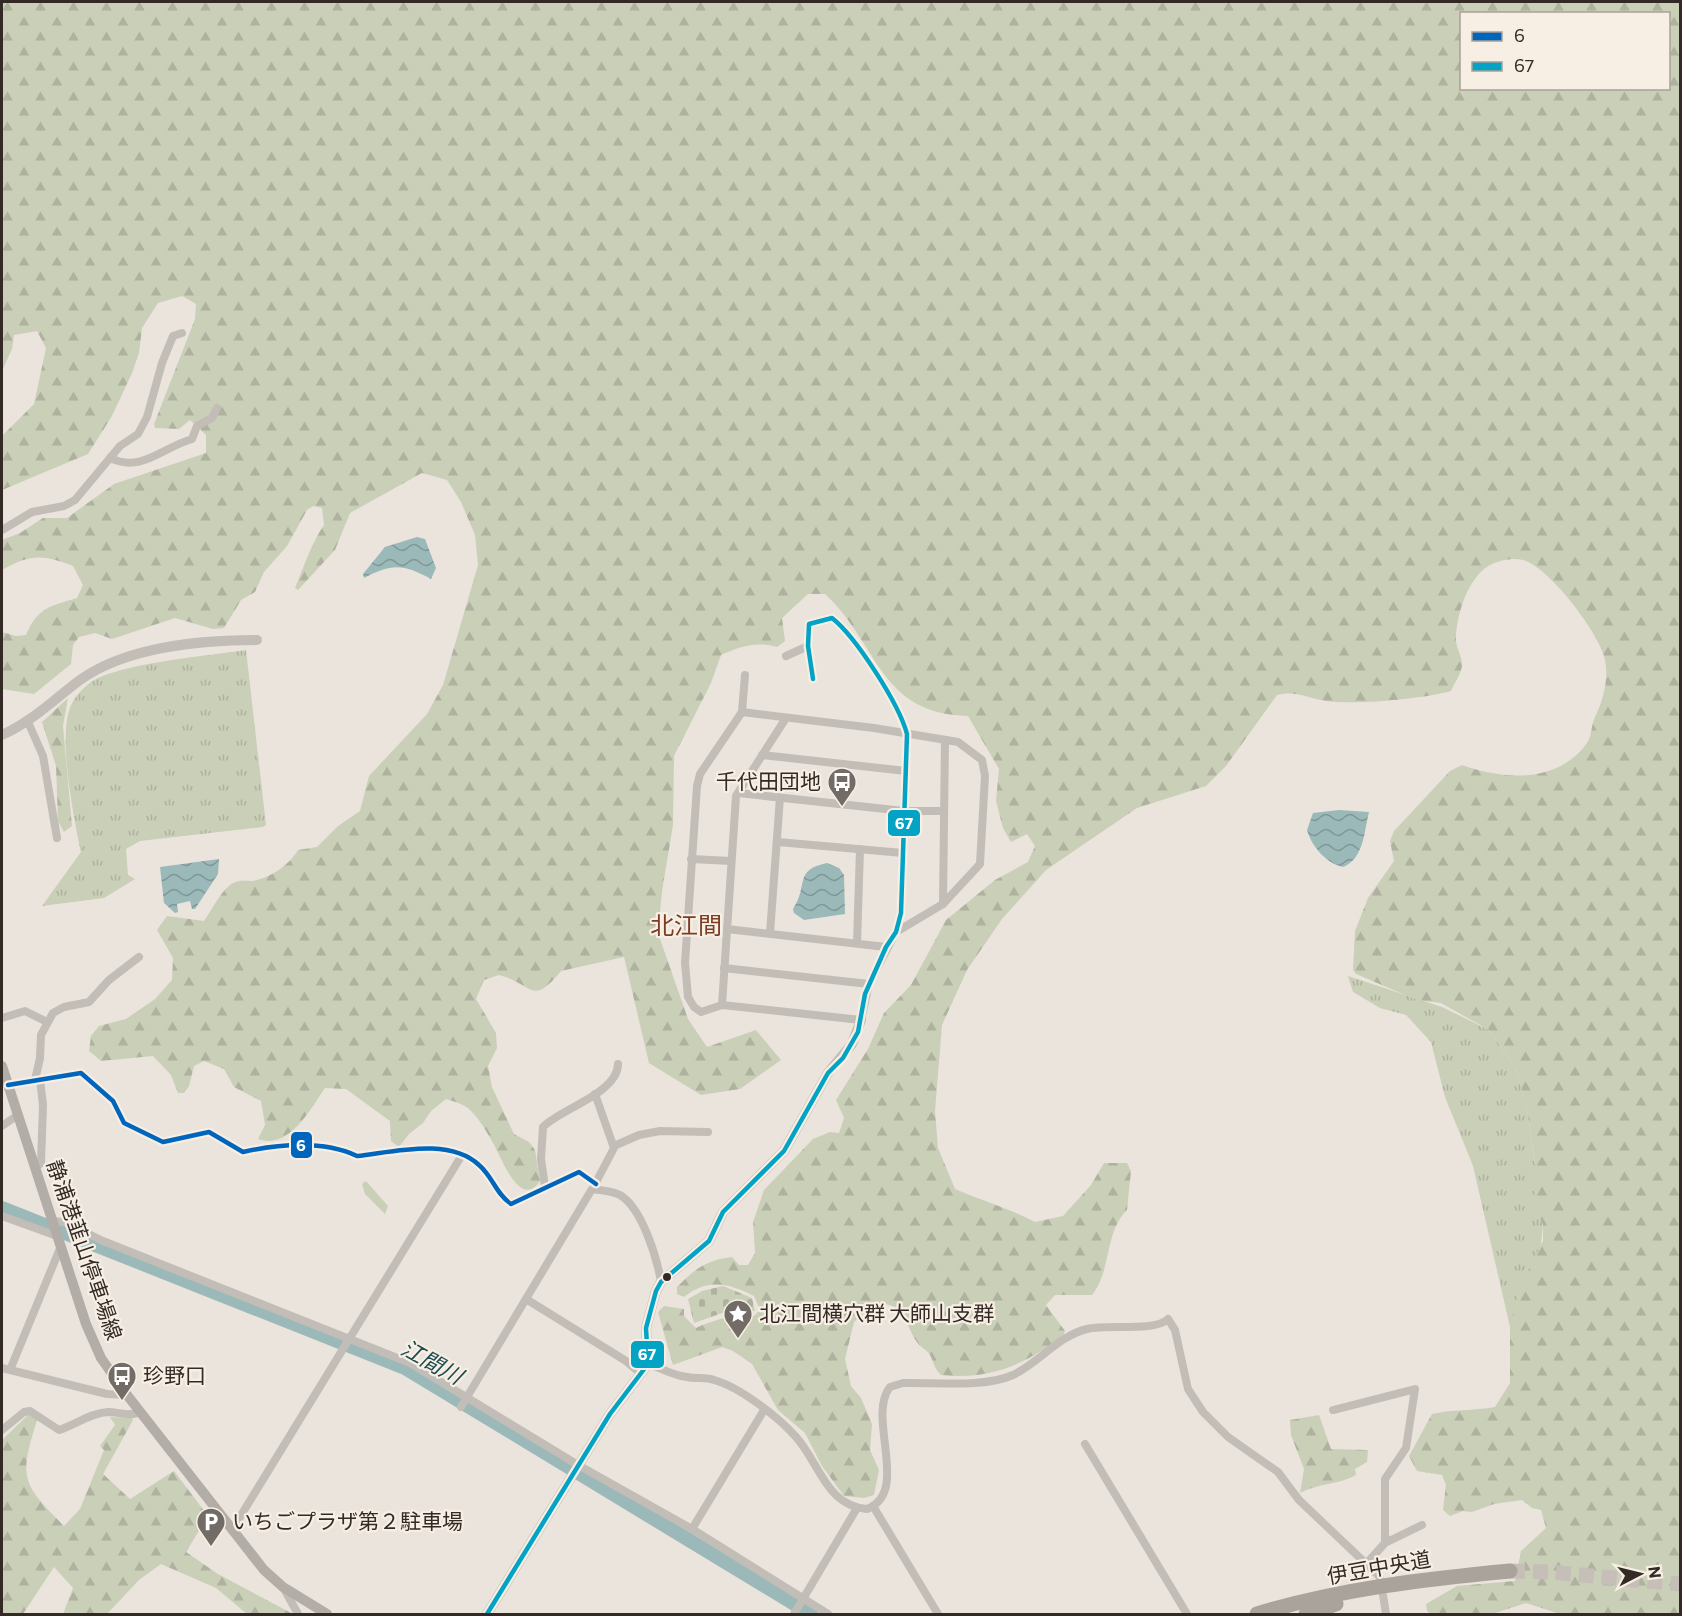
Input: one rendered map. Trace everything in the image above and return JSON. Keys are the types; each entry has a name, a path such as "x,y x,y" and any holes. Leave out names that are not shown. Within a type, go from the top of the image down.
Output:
{"highway":[{"name":"伊豆中央道","path":"1257,1614 1334,1596 1416,1582 1510,1574 1372,1594 1306,1614"}],"main road":[{"name":"静浦港韮山停車場線","path":"2,1066 5,1082 18,1115 86,1324 101,1358 140,1412 264,1570 283,1587 327,1614"}],"street":[{"path":"2,530 32,512 64,506 75,500 120,446 138,434 154,397 162,363 174,336 182,333"},
{"path":"110,458 123,465 146,461 173,444 192,439 196,426 212,418 217,408"},
{"path":"487,1614 575,1469 648,1364 646,1328 656,1291 661,1282 709,1241 723,1212 790,1143 828,1073 852,1044 861,1020 869,984 886,947 896,932 901,913 907,734 892,696 838,623 828,618 809,624 808,646 813,679"},
{"path":"2,735 28,722 80,680 123,657 232,640 257,640"},
{"path":"786,656 808,646"},
{"path":"745,675 742,712 700,774 691,859 685,963 688,997 698,1011 722,1005 861,1020"},
{"path":"742,712 958,742 982,760 985,776 980,864 943,904 896,932"},
{"path":"722,1005 731,861 738,793 786,718"},
{"path":"28,722 44,756 57,838"},
{"path":"943,904 945,740"},
{"path":"762,755 906,771"},
{"path":"738,793 904,811 944,811"},
{"path":"770,933 780,797"},
{"path":"777,842 903,853"},
{"path":"857,943 860,849"},
{"path":"691,859 731,861"},
{"path":"727,928 886,947"},
{"path":"35,1168 41,1163 43,1105 38,1079 41,1035 47,1022 57,1009 89,1002 109,980 139,957"},
{"path":"724,968 869,984"},
{"path":"2,1018 25,1011 47,1022"},
{"path":"544,1187 541,1149 543,1127 595,1094 616,1075 618,1064"},
{"path":"5,1082 81,1073 113,1101 124,1123 162,1142 209,1132 243,1152 267,1146 313,1146 346,1150 357,1156 447,1149 477,1162 486,1171 499,1194 512,1204 579,1172 594,1186 615,1193 624,1199 653,1244 661,1282"},
{"path":"595,1094 614,1146"},
{"path":"2,1126 18,1115"},
{"path":"461,1407 594,1186 614,1146 639,1135 660,1131 708,1132"},
{"path":"232,1530 462,1155"},
{"path":"2,1216 56,1232"},
{"path":"10,1370 56,1232 64,1222 347,1343 410,1363 575,1469 692,1529 828,1614"},
{"path":"526,1299 626,1361 640,1373"},
{"path":"648,1364 685,1377 723,1383 764,1410 796,1437 829,1487 839,1498 857,1508 873,1506 883,1491 888,1465 881,1413 883,1401 890,1387 903,1383 995,1381 1015,1374 1084,1329 1117,1325 1157,1326 1168,1318 1174,1324 1188,1389 1203,1412 1228,1437 1278,1472 1299,1500 1379,1576 1381,1583"},
{"path":"2,1368 106,1394 127,1395"},
{"path":"1333,1410 1415,1389 1406,1448 1385,1479 1385,1543"},
{"path":"692,1529 764,1410"},
{"path":"2,1430 24,1412 30,1411 58,1430 93,1415 109,1412 121,1415 140,1412"},
{"path":"1085,1444 1187,1614"},
{"path":"873,1506 938,1614"},
{"path":"795,1614 857,1508"},
{"path":"1366,1564 1385,1543 1422,1525"},
{"path":"283,1587 298,1614"},
{"path":"1383,1595 1386,1614"}],"green space":[{"path":"2,2 1680,2 1680,1614 1560,1614 1526,1603 1492,1614 1431,1614 1427,1611 1426,1604 1457,1586 1515,1581 1521,1551 1546,1528 1541,1510 1532,1508 1522,1500 1494,1504 1472,1512 1463,1511 1450,1516 1443,1510 1446,1485 1442,1475 1417,1471 1409,1456 1432,1414 1495,1407 1510,1383 1510,1327 1519,1289 1543,1241 1543,1224 1534,1208 1535,1164 1527,1109 1516,1069 1489,1030 1441,1003 1417,1000 1356,974 1353,970 1355,931 1368,898 1394,861 1390,841 1394,831 1450,771 1462,765 1495,774 1529,775 1546,772 1561,766 1575,756 1589,740 1604,690 1605,660 1594,634 1584,619 1559,588 1534,565 1523,560 1508,559 1488,566 1472,583 1463,601 1458,621 1456,640 1462,666 1451,691 1371,702 1339,702 1295,694 1277,695 1226,766 1206,786 1137,808 1046,870 1002,919 967,970 942,1025 935,1111 938,1148 955,1189 1035,1222 1063,1216 1091,1185 1104,1163 1127,1163 1131,1171 1127,1210 1115,1229 1103,1274 1092,1295 1055,1295 1046,1305 1065,1331 1063,1336 1034,1355 1006,1368 975,1375 941,1375 935,1368 929,1353 917,1342 900,1310 887,1304 876,1303 854,1322 845,1359 851,1386 861,1398 872,1424 870,1450 879,1470 874,1495 864,1498 844,1496 822,1466 805,1433 778,1410 752,1364 733,1351 722,1347 673,1365 658,1312 664,1306 684,1309 684,1316 696,1328 724,1318 754,1316 760,1310 754,1296 736,1288 718,1284 710,1285 701,1287 684,1297 677,1294 677,1287 695,1270 715,1260 732,1257 739,1265 748,1265 755,1253 753,1222 764,1190 813,1139 830,1132 839,1133 844,1118 836,1100 868,1049 884,1013 911,985 946,920 995,880 1028,862 1035,846 1027,834 1011,842 1003,828 996,801 999,769 968,716 939,712 916,703 898,690 883,673 843,614 825,594 808,594 782,618 785,641 777,647 748,646 721,655 711,683 674,756 673,825 662,891 658,933 688,1019 707,1047 756,1030 781,1060 740,1089 701,1095 649,1063 624,957 561,971 538,991 499,975 484,980 476,999 496,1033 497,1048 488,1066 492,1087 514,1134 529,1142 535,1150 540,1181 533,1189 525,1190 518,1186 506,1169 486,1130 471,1111 463,1105 446,1099 431,1111 423,1123 409,1134 399,1147 391,1141 390,1121 346,1089 325,1088 298,1126 289,1133 279,1139 269,1141 258,1139 265,1125 261,1101 234,1087 224,1069 204,1061 194,1066 189,1086 184,1093 178,1093 171,1075 153,1056 101,1061 89,1051 91,1036 99,1026 126,1019 155,999 172,980 173,958 157,930 167,916 204,921 221,895 233,883 252,881 273,874 284,866 298,850 317,847 338,826 360,811 369,776 427,714 443,685 478,565 475,535 461,502 447,480 422,473 350,513 335,550 298,590 295,588 305,563 324,525 322,508 313,506 307,510 287,546 264,572 255,592 241,600 224,628 213,629 175,618 112,639 95,633 79,637 73,645 71,664 34,694 2,689 2,632 16,636 26,635 41,613 53,606 77,598 83,585 73,566 53,559 29,559 2,570 2,540 20,533 43,518 67,518 114,484 206,453 206,435 190,420 179,429 155,428 154,424 195,319 196,304 182,296 158,303 142,328 139,353 132,373 112,416 88,454 2,490 2,436 34,404 46,348 37,331 14,335 12,349 2,371"},
{"path":"246,650 266,825 140,841 126,849 128,875 135,879 104,898 42,906 81,852 66,758 67,722 70,708 77,695 98,678 113,672 170,660"},
{"path":"68,698 63,726 72,826 64,832 58,821 56,766 42,722"},
{"path":"1348,976 1442,1007 1489,1030 1516,1069 1527,1108 1543,1224 1541,1245 1510,1327 1473,1166 1445,1097 1431,1042 1406,1015 1380,1008 1353,992"},
{"path":"366,1181 388,1206 385,1214 365,1194 362,1184"},
{"path":"723,1286 752,1298 755,1311 728,1311 694,1323 688,1299 702,1291"},
{"path":"30,1413 37,1420 26,1468 28,1479 39,1499 64,1526 80,1509 104,1450 100,1446 115,1425 110,1417 132,1418 133,1420 103,1474 130,1499 174,1471 208,1516 186,1552 218,1574 293,1614 247,1614 216,1588 161,1564 139,1580 107,1614 63,1614 73,1588 54,1567 23,1614 2,1614 2,1440"},
{"path":"1319,1415 1331,1449 1368,1450 1367,1462 1355,1469 1356,1475 1300,1493 1304,1469 1291,1435 1290,1420"}],"water":[{"path":"417,537 425,539 436,568 431,579 413,570 398,567 382,570 364,578 363,574 385,547"},
{"path":"1339,810 1369,812 1359,851 1350,863 1343,867 1331,862 1320,853 1307,830 1313,813"},
{"path":"219,859 218,874 195,909 192,909 190,901 177,904 178,912 175,913 164,903 160,867"},
{"path":"827,863 839,868 844,875 845,914 804,920 794,913 793,909 803,880 810,870"}],"waterway":[{"name":"江間川","path":"2,1208 405,1368 811,1614"}],"tunnel":[{"path":"1510,1571 1549,1572 1680,1584"}],"transit line":[{"name":"67","path":"487,1614 610,1414 648,1364 646,1328 656,1291 661,1282 709,1241 723,1212 784,1151 828,1073 843,1058 858,1032 865,994 886,947 896,932 901,913 907,734 876,672 853,640 832,618 809,624 808,646 813,679"},
{"name":"6","path":"8,1085 81,1073 113,1101 124,1123 163,1142 209,1132 243,1152 301,1145 330,1148 357,1156 421,1148 452,1151 467,1156 479,1165 511,1204 579,1172 596,1184"}],"place":[{"name":"千代田団地","path":"842,808"},
{"name":"北江間横穴群 大師山支群","path":"738,1340"},
{"name":"珍野口","path":"122,1402"},
{"name":"いちごプラザ第２駐車場","path":"211,1548"}],"district":[{"name":"北江間","path":"686,926"}]}
